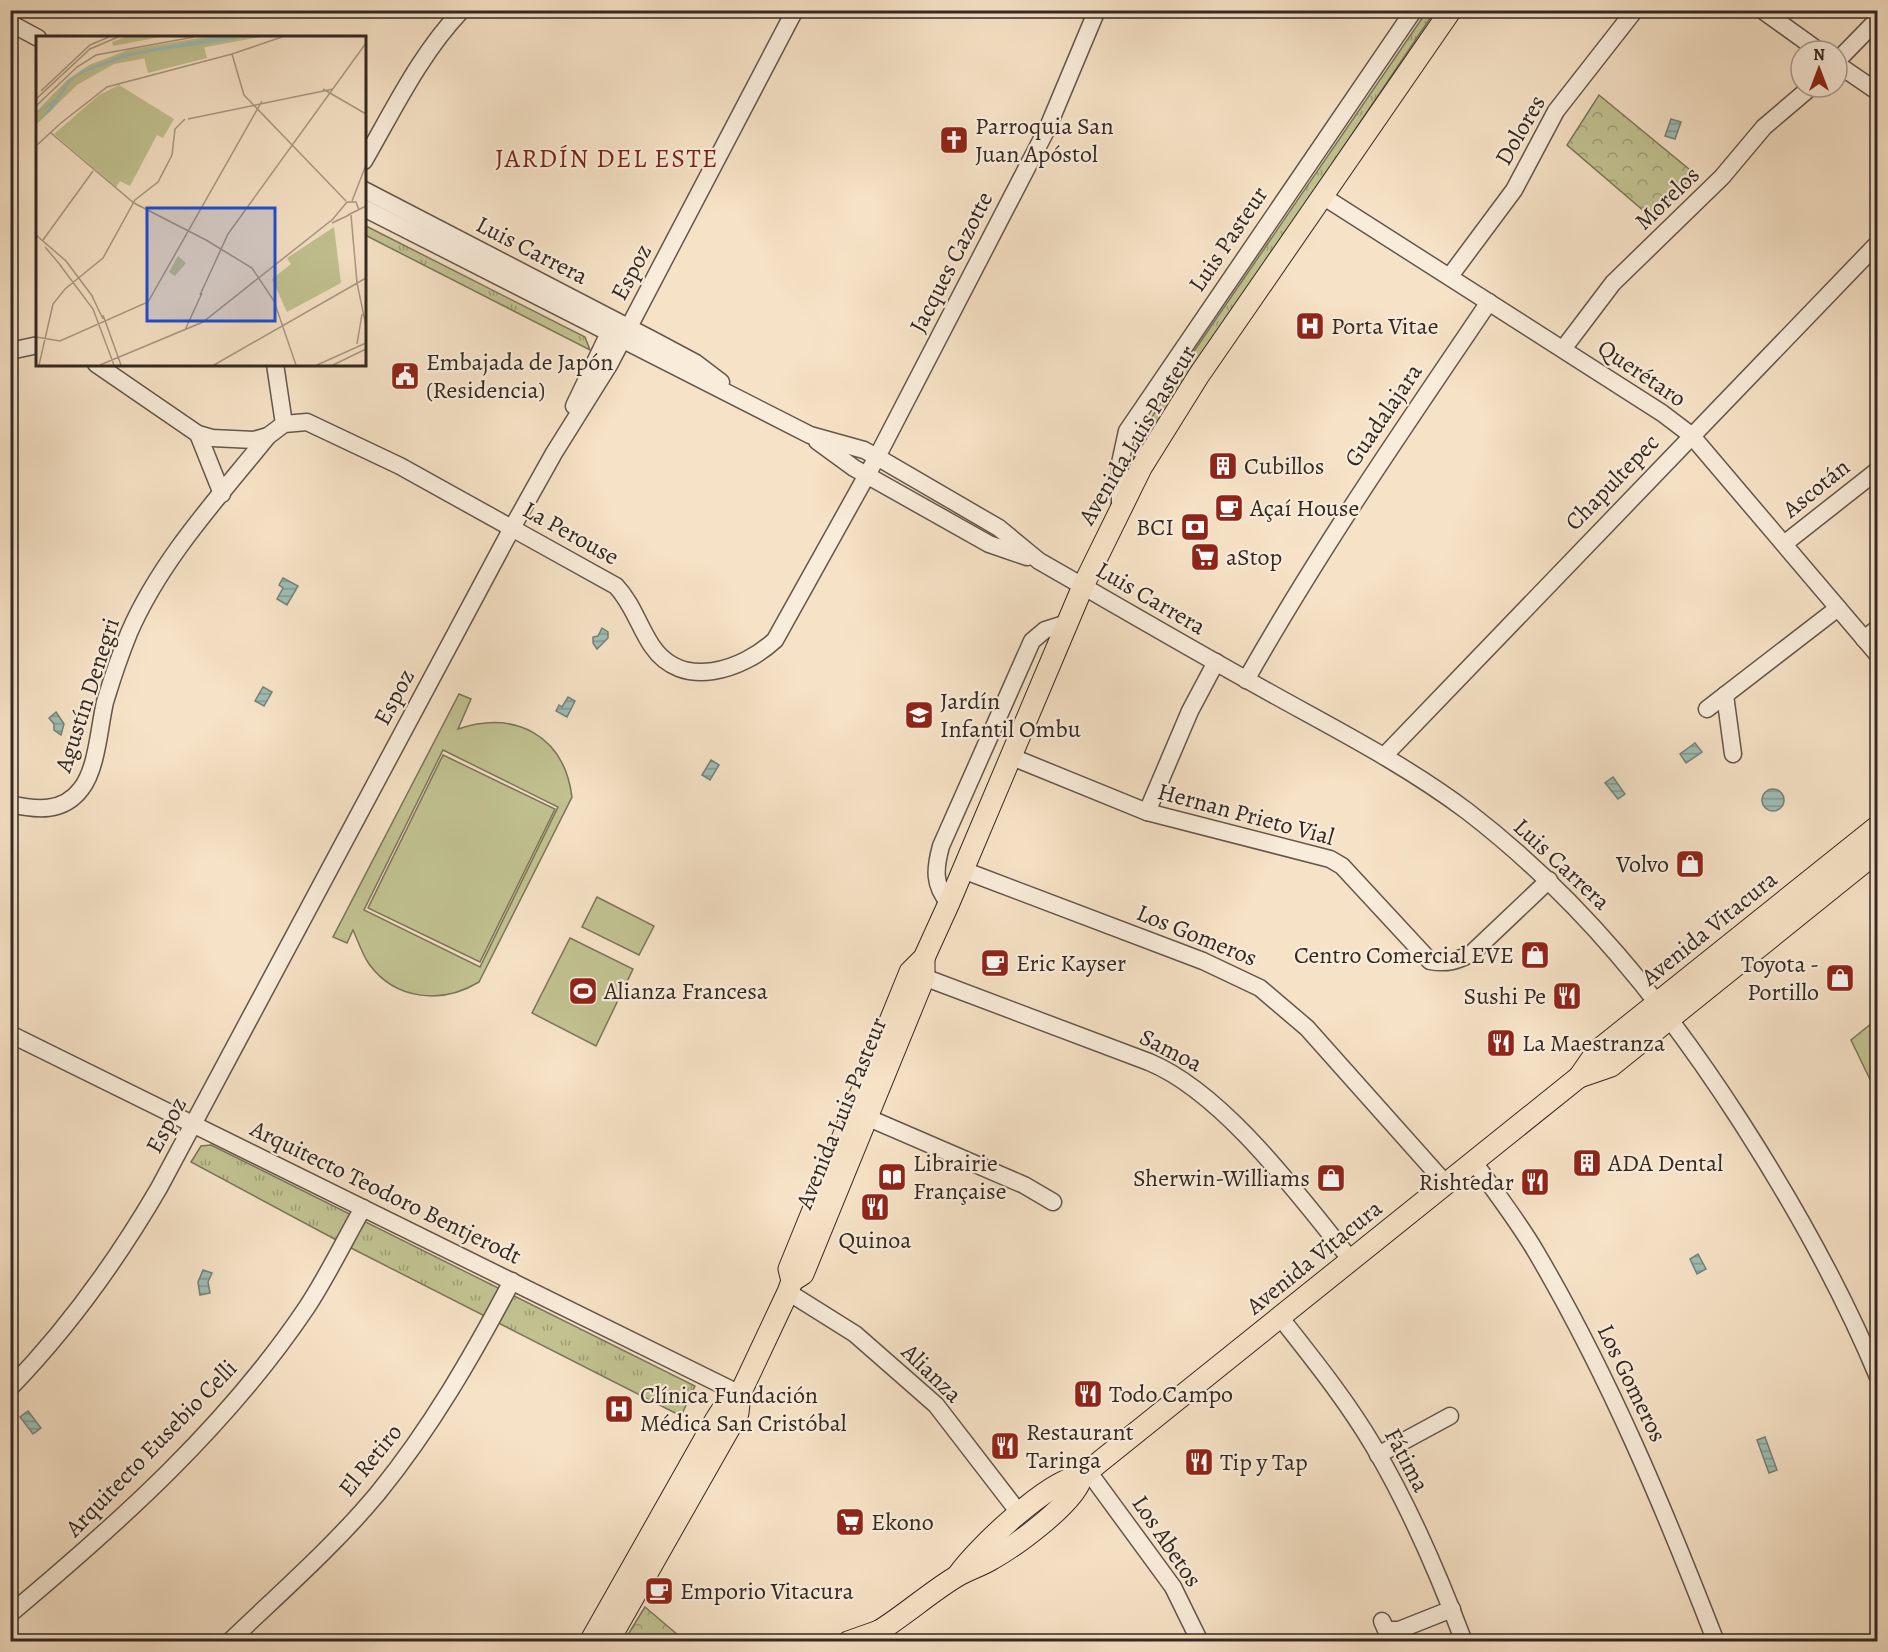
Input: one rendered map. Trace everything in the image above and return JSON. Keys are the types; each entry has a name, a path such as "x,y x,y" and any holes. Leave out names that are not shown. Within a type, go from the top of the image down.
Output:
{"main road":[{"name":"Avenida Luis Pasteur","path":"608,1641 738,1413 740,1394 790,1286 803,1274 859,1114 1067,623 1120,507 1194,383 1451,10"},
{"name":"Avenida Vitacura","path":"1664,1010 1878,826"},
{"name":"Avenida Vitacura","path":"848,1641 879,1638 958,1575 986,1542 1020,1514 1056,1486 1073,1477 1085,1474 1579,1077 1597,1051 1664,1010 1878,851"},
{"name":"Avenida Luis Pasteur","path":"590,1641 715,1421 722,1410 740,1394"},
{"name":"Avenida Vitacura","path":"958,1575 993,1559 1038,1526 1071,1497 1080,1486 1085,1474"}],"street":[{"path":"366,158 423,59 462,10"},
{"name":"Espoz","path":"10,1388 71,1320 118,1256 154,1196 512,528 554,453 605,372 617,328 795,10"},
{"name":"Jacques Cazotte","path":"872,467 1048,127 1097,10"},
{"name":"Luis Pasteur","path":"1120,507 1120,463 1127,431 1414,10"},
{"name":"Dolores","path":"1450,276 1514,190 1556,111 1635,10"},
{"path":"1762,10 1802,39"},
{"path":"1849,49 1878,19"},
{"path":"10,23 36,37"},
{"path":"1849,71 1878,92"},
{"name":"Morelos","path":"1563,349 1613,283 1722,177 1764,127 1797,99"},
{"name":"Luis Carrera","path":"366,191 617,328"},
{"name":"Querétaro","path":"1324,197 1563,349 1691,435 1878,655"},
{"name":"Luis Carrera","path":"366,209 696,363 734,396 810,435 826,449 872,467 989,544 1039,561 1384,756 1465,810 1549,880 1594,926 1664,1010 1768,1164 1820,1257 1878,1377"},
{"name":"Chapultepec","path":"1384,756 1878,243"},
{"name":"Guadalajara","path":"1246,680 1299,587 1357,495 1490,302"},
{"path":"10,351 36,345"},
{"path":"99,366 198,434 238,441 268,436 284,424 275,366"},
{"name":"La Perouse","path":"284,424 307,422 319,426 400,466 616,586 633,610 653,649 664,659 687,670 720,670 752,658 775,640 872,467"},
{"path":"198,434 222,494"},
{"name":"Agustín Denegri","path":"10,804 32,809 51,808 72,799 80,791 91,770 105,702 130,632 164,569 268,436"},
{"name":"Ascotán","path":"1784,544 1878,470"},
{"path":"1707,709 1838,608"},
{"path":"950,903 939,889 936,879 935,869 941,846 1032,641 1045,630 1067,623"},
{"path":"1864,639 1878,628"},
{"path":"1147,812 1195,700 1216,662"},
{"path":"1725,695 1733,754"},
{"name":"Hernan Prieto Vial","path":"1011,757 1147,812 1330,859 1342,866 1430,961 1443,963 1457,961 1472,953 1549,880"},
{"name":"Los Gomeros","path":"963,870 1203,961 1260,987 1307,1028 1446,1184"},
{"name":"Samoa","path":"919,969 1149,1062 1185,1079 1214,1104 1263,1156 1351,1260"},
{"name":"Arquitecto Teodoro Bentjerodt","path":"13,1041 193,1124 740,1394"},
{"path":"859,1114 1024,1185 1053,1202"},
{"name":"Los Gomeros","path":"1474,1162 1535,1250 1611,1391 1673,1531 1716,1641"},
{"name":"Arquitecto Eusebio Celli","path":"10,1614 135,1505 236,1401 326,1278 363,1208"},
{"name":"El Retiro","path":"229,1641 320,1553 376,1495 395,1471 458,1379 512,1281"},
{"name":"Alianza","path":"790,1286 855,1334 936,1405 1020,1514"},
{"name":"Fátima","path":"1280,1317 1330,1381 1378,1455 1452,1609 1464,1641"},
{"path":"1378,1455 1450,1416"},
{"name":"Los Abetos","path":"1085,1474 1162,1570 1200,1641"},
{"path":"1382,1621 1386,1630 1399,1630 1452,1609"}],"green space":[{"path":"1427,11 1435,11 1133,460 1136,443 1177,376"},
{"path":"1599,95 1695,174 1652,218 1567,145"},
{"path":"366,226 585,337 590,350 366,236"},
{"path":"459,694 471,699 458,729 479,724 499,723 517,726 547,743 559,758 567,775 572,797 479,982 450,994 435,996 406,992 393,986 369,964 353,930 347,943 333,937","holes":["443,750 558,807 480,967 364,910"]},
{"path":"443,755 555,809 480,962 368,908"},
{"path":"597,897 654,926 639,955 582,927"},
{"name":"Alianza Francesa","path":"570,938 633,969 596,1046 532,1013"},
{"path":"1877,1019 1877,1094 1851,1040"},
{"path":"211,1145 695,1386 681,1416 355,1250 191,1162 201,1146"},
{"path":"645,1607 685,1641 624,1641"}],"water":[{"path":"1671,119 1681,122 1675,139 1665,136"},
{"path":"283,578 298,586 287,605 277,599 283,588 279,585"},
{"path":"602,628 608,632 608,638 597,649 593,643 593,637 598,636"},
{"path":"263,687 272,692 264,706 255,701"},
{"path":"568,697 575,701 567,717 556,711 559,705 562,707"},
{"path":"56,712 64,724 61,735 54,730 54,724 49,718"},
{"path":"1695,743 1702,752 1686,763 1680,754"},
{"path":"711,760 719,765 710,780 702,775"},
{"path":"1613,777 1625,794 1618,799 1605,783"},
{"path":"1773,789 1781,792 1784,800 1781,808 1773,811 1765,808 1762,800 1765,792"},
{"path":"1698,1254 1706,1269 1697,1274 1690,1259"},
{"path":"203,1270 212,1273 208,1282 210,1293 200,1295 198,1282"},
{"path":"28,1411 41,1428 33,1434 20,1417"},
{"path":"1765,1437 1777,1470 1769,1473 1757,1440"}],"place":[{"name":"Parroquia San Juan Apóstol","path":"954,140"},
{"name":"Porta Vitae","path":"1310,326"},
{"name":"Embajada de Japón (Residencia)","path":"405,376"},
{"name":"Cubillos","path":"1223,466"},
{"name":"Açaí House","path":"1229,508"},
{"name":"BCI","path":"1195,527"},
{"name":"aStop","path":"1205,557"},
{"name":"Jardín Infantil Ombu","path":"919,715"},
{"name":"Volvo","path":"1690,864"},
{"name":"Centro Comercial EVE","path":"1535,955"},
{"name":"Eric Kayser","path":"995,963"},
{"name":"Toyota - Portillo","path":"1840,978"},
{"name":"Alianza Francesa","path":"583,991"},
{"name":"Sushi Pe","path":"1567,996"},
{"name":"La Maestranza","path":"1501,1043"},
{"name":"ADA Dental","path":"1587,1163"},
{"name":"Librairie Française","path":"892,1177"},
{"name":"Sherwin-Williams","path":"1331,1178"},
{"name":"Rishtedar","path":"1535,1182"},
{"name":"Quinoa","path":"875,1207"},
{"name":"Todo Campo","path":"1088,1394"},
{"name":"Clínica Fundación Médica San Cristóbal","path":"619,1409"},
{"name":"Restaurant Taringa","path":"1005,1446"},
{"name":"Tip y Tap","path":"1199,1462"},
{"name":"Ekono","path":"850,1522"},
{"name":"Emporio Vitacura","path":"659,1591"}],"district":[{"name":"JARDÍN DEL ESTE","path":"607,158"}]}
